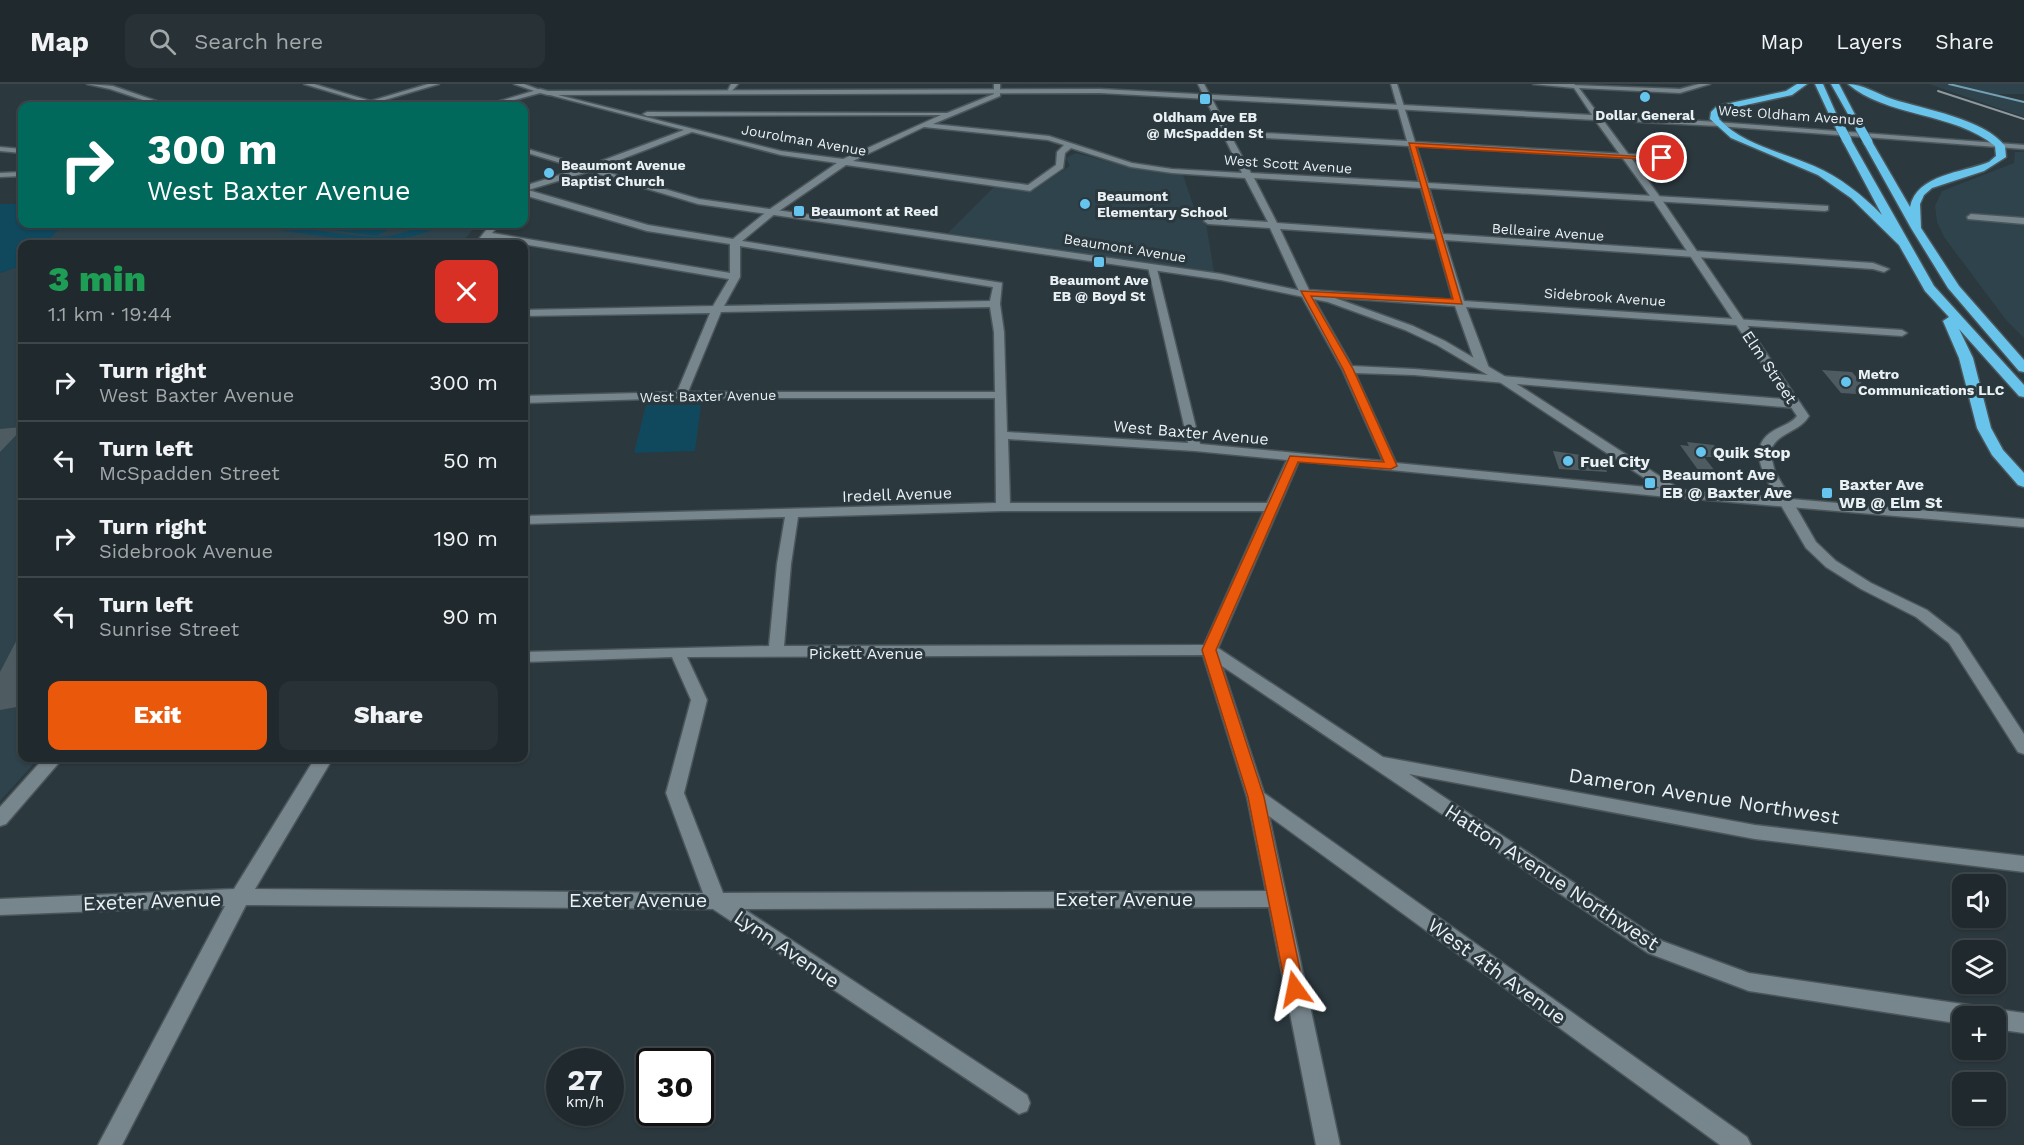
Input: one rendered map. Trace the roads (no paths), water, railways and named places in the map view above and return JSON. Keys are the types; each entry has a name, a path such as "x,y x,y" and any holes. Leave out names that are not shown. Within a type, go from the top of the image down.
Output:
{"highway":[{"path":"1803,84 1789,93 1720,108 1715,112 1714,119 1734,135 1822,174 1843,187 1864,203 1903,243"},
{"path":"1819,84 1903,243 1942,305 1966,358 1975,401 1984,428 1997,452 2024,482"},
{"path":"1835,84 1916,228 1954,288 2024,368"},
{"path":"1852,84 1901,106 1984,133 1999,144 2002,150 2001,157 1993,164 1934,183 1923,191 1915,202 1916,228"},
{"path":"1942,305 2024,393"},
{"path":"1992,333 2024,356"}],"street":[{"path":"90,84 111,87 155,102"},
{"path":"307,84 368,102"},
{"path":"374,102 436,84"},
{"name":"Jourolman Avenue","path":"517,84 689,131 781,153 1030,188 1060,166 1061,152 1070,144"},
{"path":"729,91 735,84"},
{"path":"1201,84 1274,226 1305,293 1348,369 1391,466"},
{"path":"1394,84 1459,302 1483,368"},
{"path":"1536,84 1680,91 1688,86 1707,84"},
{"name":"Elm Street","path":"1574,85 1657,199 1803,416 1802,420 1768,438 1762,452 1786,502 1812,548 1837,570 1865,588 1941,625 1954,639 2024,748"},
{"path":"735,242 773,211 844,162 950,113 998,95 998,87"},
{"name":"West Oldham Avenue","path":"544,92 998,87 1718,124 2024,147"},
{"path":"503,102 544,92"},
{"path":"628,114 950,113"},
{"name":"West Scott Avenue","path":"923,125 1049,138 1131,165 1172,171 1825,208"},
{"path":"528,190 689,131"},
{"path":"1225,133 1680,159"},
{"path":"0,149 18,151"},
{"name":"Beaumont Avenue","path":"528,151 698,201 1153,267 1305,293 1409,328 1502,379 1678,494"},
{"path":"0,175 18,174"},
{"path":"528,192 647,228 998,285 994,304 999,332 1003,507"},
{"path":"1971,217 2024,221"},
{"name":"Belleaire Avenue","path":"1208,221 1873,266 1884,269"},
{"path":"482,240 492,228"},
{"path":"486,235 516,240"},
{"path":"528,242 735,277"},
{"path":"681,395 717,309 735,277 735,242"},
{"path":"1153,267 1195,447"},
{"name":"Sidebrook Avenue","path":"1305,293 1739,320 1902,333"},
{"path":"528,313 994,304"},
{"path":"1348,369 1502,379 1795,404"},
{"name":"West Baxter Avenue","path":"528,400 681,395 1000,395"},
{"name":"West Baxter Avenue","path":"1001,435 1195,447 1678,494 2024,523"},
{"path":"1294,458 1209,650 1256,797 1275,899 1328,1145"},
{"name":"Iredell Avenue","path":"528,520 1003,507 1271,507"},
{"path":"776,653 784,564 792,514"},
{"name":"Pickett Avenue","path":"528,657 677,652 1209,650"},
{"name":"Hatton Avenue Northwest","path":"1209,650 1655,947 1749,982 1952,1012"},
{"name":"Lynn Avenue","path":"677,652 699,700 675,793 716,901 1019,1103"},
{"path":"0,819 50,762"},
{"path":"110,1145 240,897 322,762"},
{"name":"Dameron Avenue Northwest","path":"1378,762 1755,832 2024,864"},
{"name":"West 4th Avenue","path":"1256,797 1738,1145"},
{"name":"Exeter Avenue","path":"0,907 240,897 716,901 1275,899"},
{"path":"2006,1021 2024,1023"}],"waterway":[{"path":"1949,84 2024,102"}],"railway":[{"path":"1938,91 2024,119"}],"place":[{"name":"Dollar General","path":"1645,97"},
{"name":"Oldham Ave EB @ McSpadden St","path":"1205,99"},
{"name":"Beaumont Avenue Baptist Church","path":"549,173"},
{"name":"Beaumont Elementary School","path":"1085,204"},
{"name":"Beaumont at Reed","path":"799,211"},
{"name":"Beaumont Ave EB @ Boyd St","path":"1099,262"},
{"name":"Metro Communications LLC","path":"1846,382"},
{"name":"Quik Stop","path":"1701,452"},
{"name":"Fuel City","path":"1568,461"},
{"name":"Beaumont Ave EB @ Baxter Ave","path":"1650,483"},
{"name":"Baxter Ave WB @ Elm St","path":"1827,493"}]}
